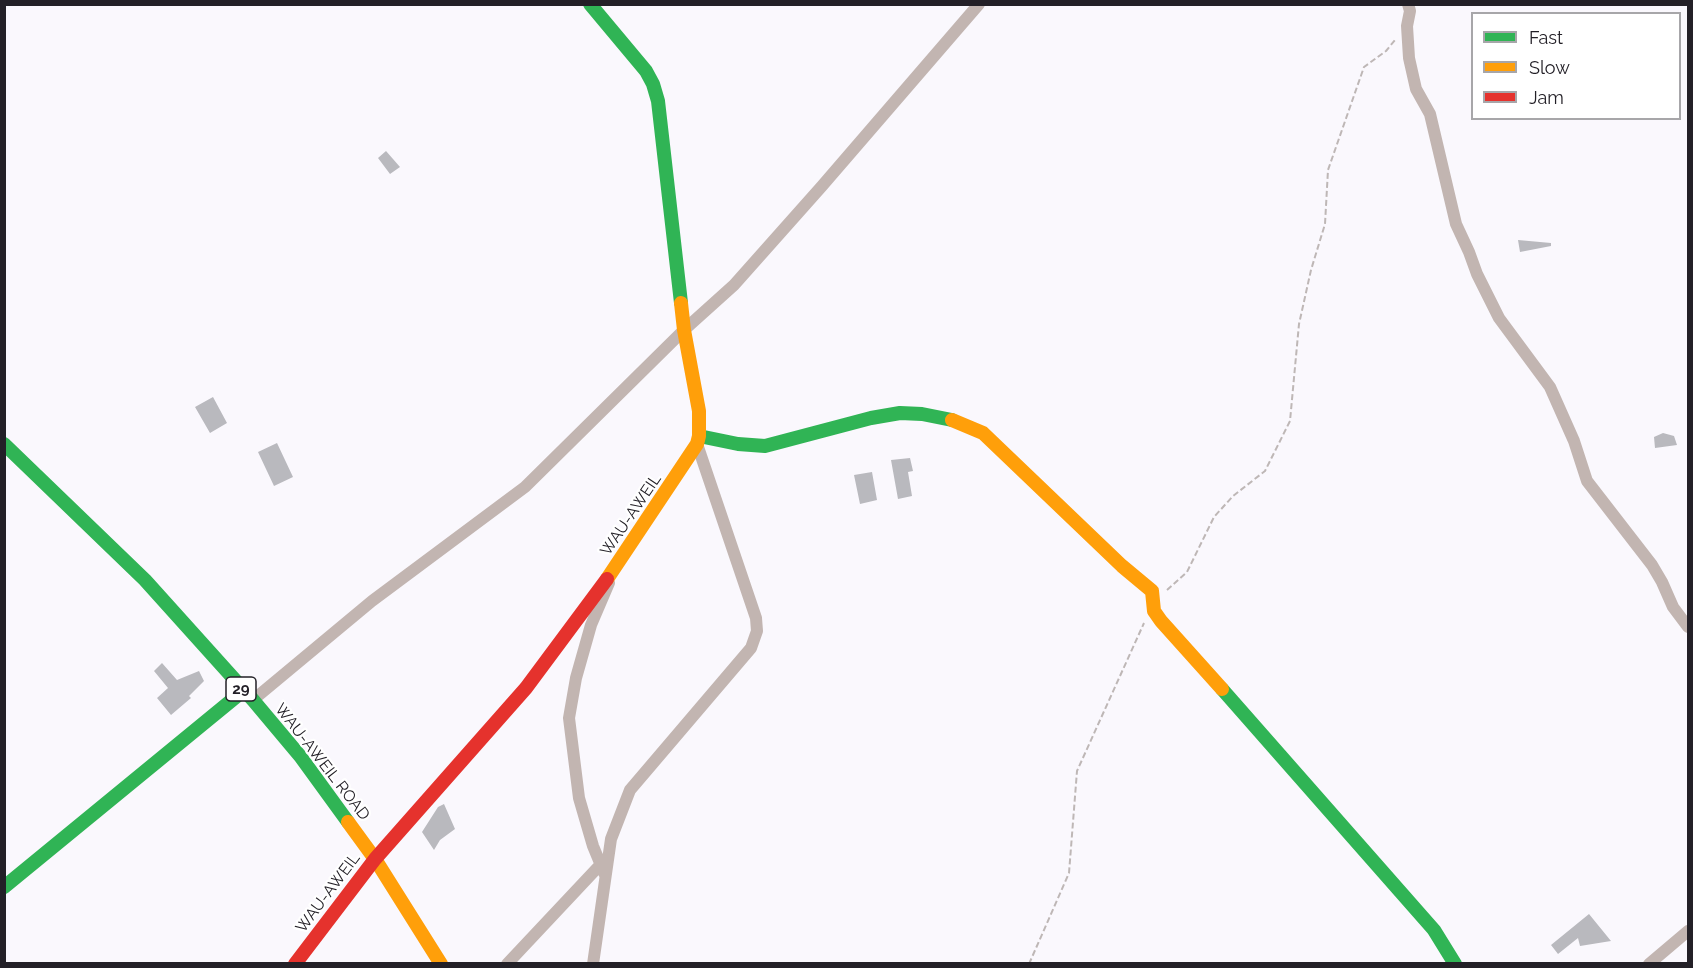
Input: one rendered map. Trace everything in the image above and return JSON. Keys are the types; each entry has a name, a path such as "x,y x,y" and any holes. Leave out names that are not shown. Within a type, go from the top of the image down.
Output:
{"street":[{"path":"590,4 646,71 658,101 684,330 699,411 698,440 756,618 757,631 751,648 630,790 611,839 593,963"},
{"path":"4,887 248,695 525,487 684,330 734,285 979,4"},
{"path":"1408,4 1410,12 1407,26 1409,58 1416,89 1432,122 1456,224 1488,297 1499,318 1550,387 1574,441 1587,481 1652,565 1673,607 1689,627"},
{"path":"698,440 765,446 871,418 900,413 938,417 966,425 983,433 1122,566 1152,591 1154,611 1161,621 1434,930 1455,963"},
{"name":"WAU-AWEIL","path":"295,963 375,859 526,688 620,561 676,478 698,440"},
{"name":"WAU-AWEIL ROAD","path":"4,444 145,580 300,756 375,859 441,963"},
{"path":"606,877 593,846 579,798 569,718 576,678 591,625 620,561"},
{"path":"507,963 601,864"},
{"path":"1649,963 1689,931"}],"path":[{"path":"1029,963 1069,873 1077,771 1154,600 1187,572 1218,513 1233,496 1265,471 1290,421 1299,324 1324,224 1328,170 1364,67 1386,51 1407,26"}],"building":[{"path":"386,151 400,167 390,174 378,158"},
{"path":"1518,240 1551,243 1551,246 1520,252"},
{"path":"213,397 227,423 210,433 195,407"},
{"path":"1663,433 1674,436 1677,445 1655,448 1654,437"},
{"path":"277,443 293,477 274,486 258,452"},
{"path":"910,458 913,471 908,472 912,496 898,499 891,460"},
{"path":"872,472 877,500 860,504 854,475"},
{"path":"162,663 177,680 199,671 204,681 189,696 191,698 171,715 157,698 168,688 154,671"},
{"path":"444,804 455,829 440,840 434,850 422,832 438,807"},
{"path":"1589,914 1611,941 1580,946 1578,938 1558,954 1551,945"}],"traffic: fast":[{"path":"590,4 646,71 653,84 658,101 681,303"},
{"path":"699,436 738,444 765,446 871,418 900,413 922,414 952,420"},
{"path":"4,444 145,580 300,756 348,822"},
{"path":"1222,689 1434,930 1455,964"},
{"path":"4,887 243,691"}],"traffic: slow":[{"path":"607,579 697,444 699,411 681,303"},
{"path":"952,420 983,433 1122,566 1152,591 1154,611 1161,621 1222,689"},
{"path":"348,822 375,859 441,964"}],"traffic: jam":[{"path":"295,964 375,859 526,688 607,579"}]}
